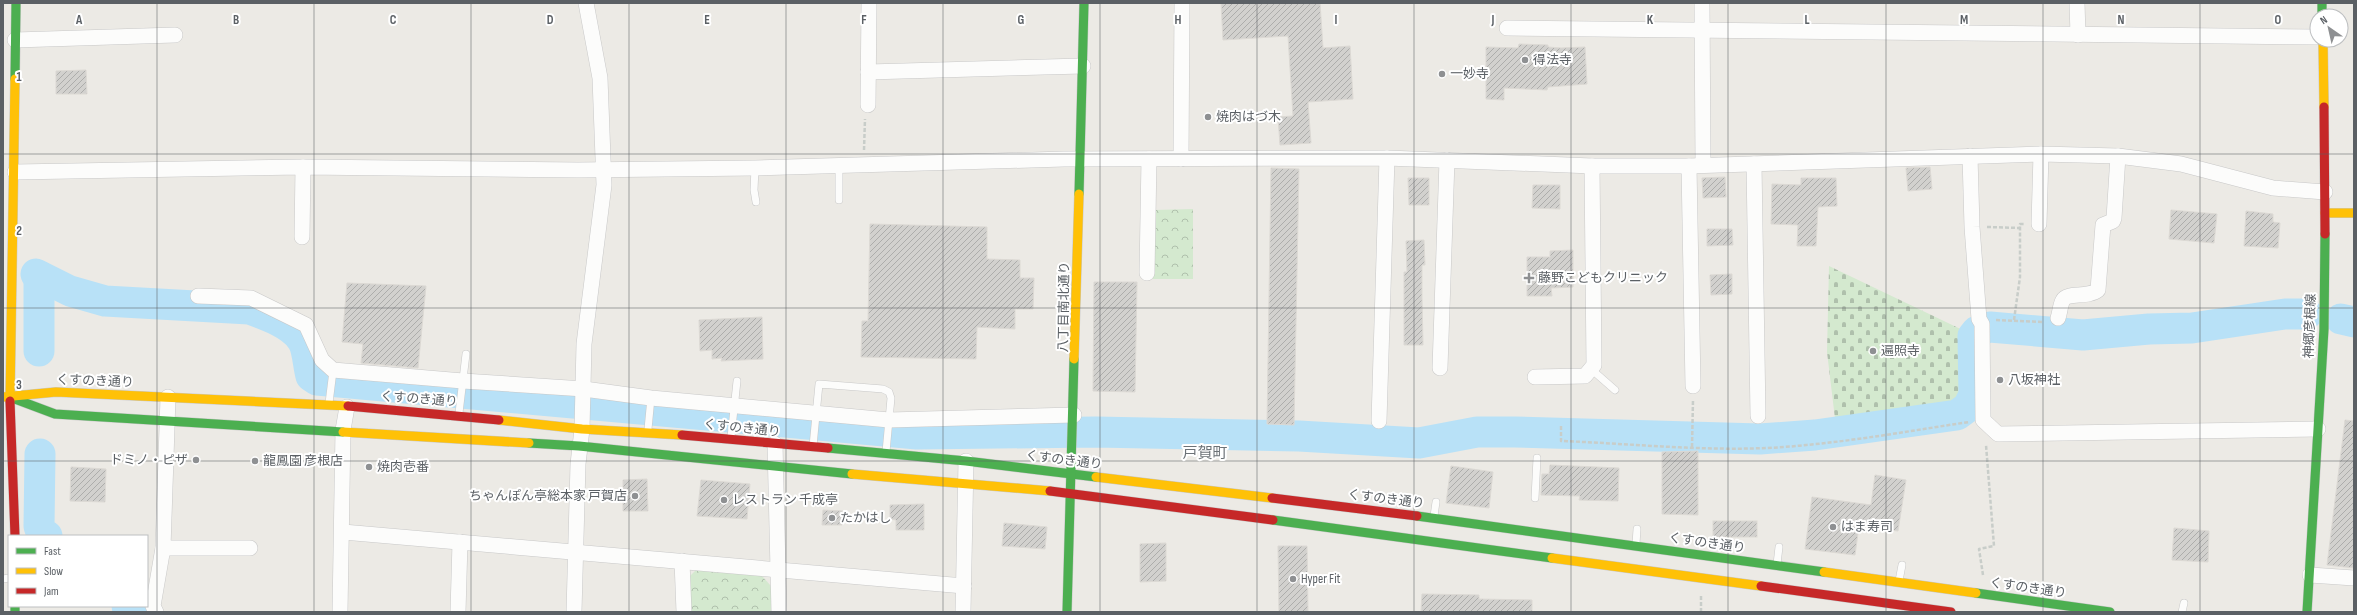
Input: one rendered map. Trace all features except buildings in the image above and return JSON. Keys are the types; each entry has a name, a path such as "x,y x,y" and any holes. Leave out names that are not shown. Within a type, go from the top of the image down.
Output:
{"main road":[{"path":"15,535 7,397 14,172 16,3"},
{"name":"八丁目南北通り","path":"1067,612 1071,494 1070,473 1074,420 1084,3"},
{"name":"神郷彦根線","path":"2307,612 2324,329 2326,213 2323,48"},
{"path":"2326,213 2354,213"},
{"name":"くすのき通り","path":"7,397 56,392 329,405 459,414 582,429 647,432 966,461 1434,518 1899,584 2110,612"},
{"path":"7,397 55,414 343,430 579,446 776,467 1071,494 1952,612"}],"street":[{"path":"574,612 579,446 584,400 584,344 604,185 600,78 586,3"},
{"path":"868,104 869,3"},
{"path":"1181,159 1182,3"},
{"path":"1693,386 1696,165 1703,31 1702,3"},
{"path":"2077,3 2078,35"},
{"path":"1507,28 2309,37"},
{"path":"15,40 175,35"},
{"path":"868,72 1083,66"},
{"path":"14,172 303,167 604,169 754,168 864,164 1081,160 1387,158 1447,160 1493,166 1592,166 1754,164 2041,154 2118,156 2181,164 2229,180 2273,188 2325,192"},
{"path":"2039,224 2041,154"},
{"path":"1970,156 1972,227 1988,424 1998,434 2318,429"},
{"path":"2058,318 2063,299 2068,295 2092,295 2098,290 2103,225 2113,221 2114,218 2118,156"},
{"path":"1379,421 1387,158"},
{"path":"1147,273 1148,159"},
{"path":"1440,368 1447,160"},
{"path":"1754,164 1758,416"},
{"path":"1535,377 1585,376 1594,365 1589,215 1592,166"},
{"path":"302,236 303,167"},
{"path":"198,296 251,298 306,325 322,360 333,370 463,384 584,400 650,400 889,423 1074,420"},
{"path":"156,612 153,606 163,548 168,397"},
{"path":"340,612 343,532 343,430 347,407"},
{"path":"775,444 779,612"},
{"path":"963,612 966,461"},
{"path":"343,532 964,586"},
{"path":"458,612 460,542"},
{"path":"163,548 250,548"},
{"path":"682,561 684,612"},
{"path":"2310,575 2354,578"}],"lane":[{"path":"839,165 839,200"},
{"path":"754,168 754,190 756,202"},
{"path":"459,414 466,354"},
{"path":"1591,369 1615,390"},
{"path":"329,405 333,370"},
{"path":"731,439 736,381"},
{"path":"813,448 819,384 840,385 888,392 891,398 886,454"},
{"path":"647,432 650,400"},
{"path":"1535,498 1537,458"},
{"path":"1434,518 1436,502"},
{"path":"1635,546 1637,529"},
{"path":"1776,566 1779,547"},
{"path":"1899,584 1902,565"},
{"path":"2182,612 2184,603"}],"path":[{"path":"864,164 865,111 868,104"},
{"path":"2014,320 2020,277 2020,224 2039,224"},
{"path":"1972,227 2020,228"},
{"path":"1981,327 2014,320 2050,322 2058,318"},
{"path":"1692,446 1693,386"},
{"path":"1561,426 1561,441 1692,446 1806,446 1988,424 1986,438 1994,546 1979,549 1982,579"},
{"path":"1701,593 1701,612"}],"green space":[{"path":"1193,209 1193,279 1153,279 1153,210"},
{"path":"1829,266 1971,334 1965,340 1969,397 1958,409 1836,427 1827,352"},
{"path":"696,570 762,576 771,586 772,612 690,612 689,577"}],"waterway":[{"path":"36,274 70,291 105,301 249,309 263,314 278,321 298,334 306,348 311,376 317,380 917,434 1096,432 1299,436 1419,443 1477,432 1760,439 1815,435 1957,415 1968,407 1974,395 1973,336 1977,331 1990,327 2083,335 2149,329 2192,328 2285,314 2307,314"},
{"path":"39,276 39,351"},
{"path":"2341,319 2354,322"},
{"path":"40,454 39,526 41,532 46,535"},
{"path":"128,607 132,612"}],"traffic: fast":[{"path":"15,79 16,3"},
{"path":"1079,194 1084,3"},
{"path":"2322,3 2322,8"},
{"path":"2307,612 2324,329 2325,234"},
{"path":"1067,612 1074,359"},
{"path":"15,399 55,414 343,432"},
{"path":"529,443 579,446 852,474"},
{"path":"828,448 966,461 1096,477"},
{"path":"1417,516 1824,572"},
{"path":"1273,520 1552,558"},
{"path":"1976,593 2110,612"},
{"path":"15,607 15,612"}],"traffic: slow":[{"path":"2323,48 2324,107"},
{"path":"10,401 15,79"},
{"path":"1074,359 1079,194"},
{"path":"2325,213 2354,213"},
{"path":"3,397 56,392 348,406"},
{"path":"499,420 582,429 682,435"},
{"path":"343,432 529,443"},
{"path":"852,474 1050,491"},
{"path":"1096,477 1272,498"},
{"path":"1552,558 1761,586"},
{"path":"1824,572 1976,593"}],"traffic: jam":[{"path":"2324,107 2325,234"},
{"path":"10,401 15,535"},
{"path":"348,406 499,420"},
{"path":"682,435 828,448"},
{"path":"1050,491 1273,520"},
{"path":"1272,498 1417,516"},
{"path":"1761,586 1951,612"}],"place":[{"name":"得法寺","path":"1525,60"},
{"name":"一妙寺","path":"1442,74"},
{"name":"焼肉はづ木","path":"1208,117"},
{"name":"藤野こどもクリニック","path":"1529,278"},
{"name":"遍照寺","path":"1873,351"},
{"name":"八坂神社","path":"2000,380"},
{"name":"ドミノ・ピザ","path":"196,460"},
{"name":"龍鳳園 彦根店","path":"255,461"},
{"name":"焼肉壱番","path":"369,467"},
{"name":"ちゃんぽん亭総本家 戸賀店","path":"635,496"},
{"name":"レストラン 千成亭","path":"724,500"},
{"name":"たかはし","path":"832,518"},
{"name":"はま寿司","path":"1833,527"},
{"name":"Hyper Fit","path":"1293,579"}],"district":[{"name":"戸賀町","path":"1205,453"}]}
